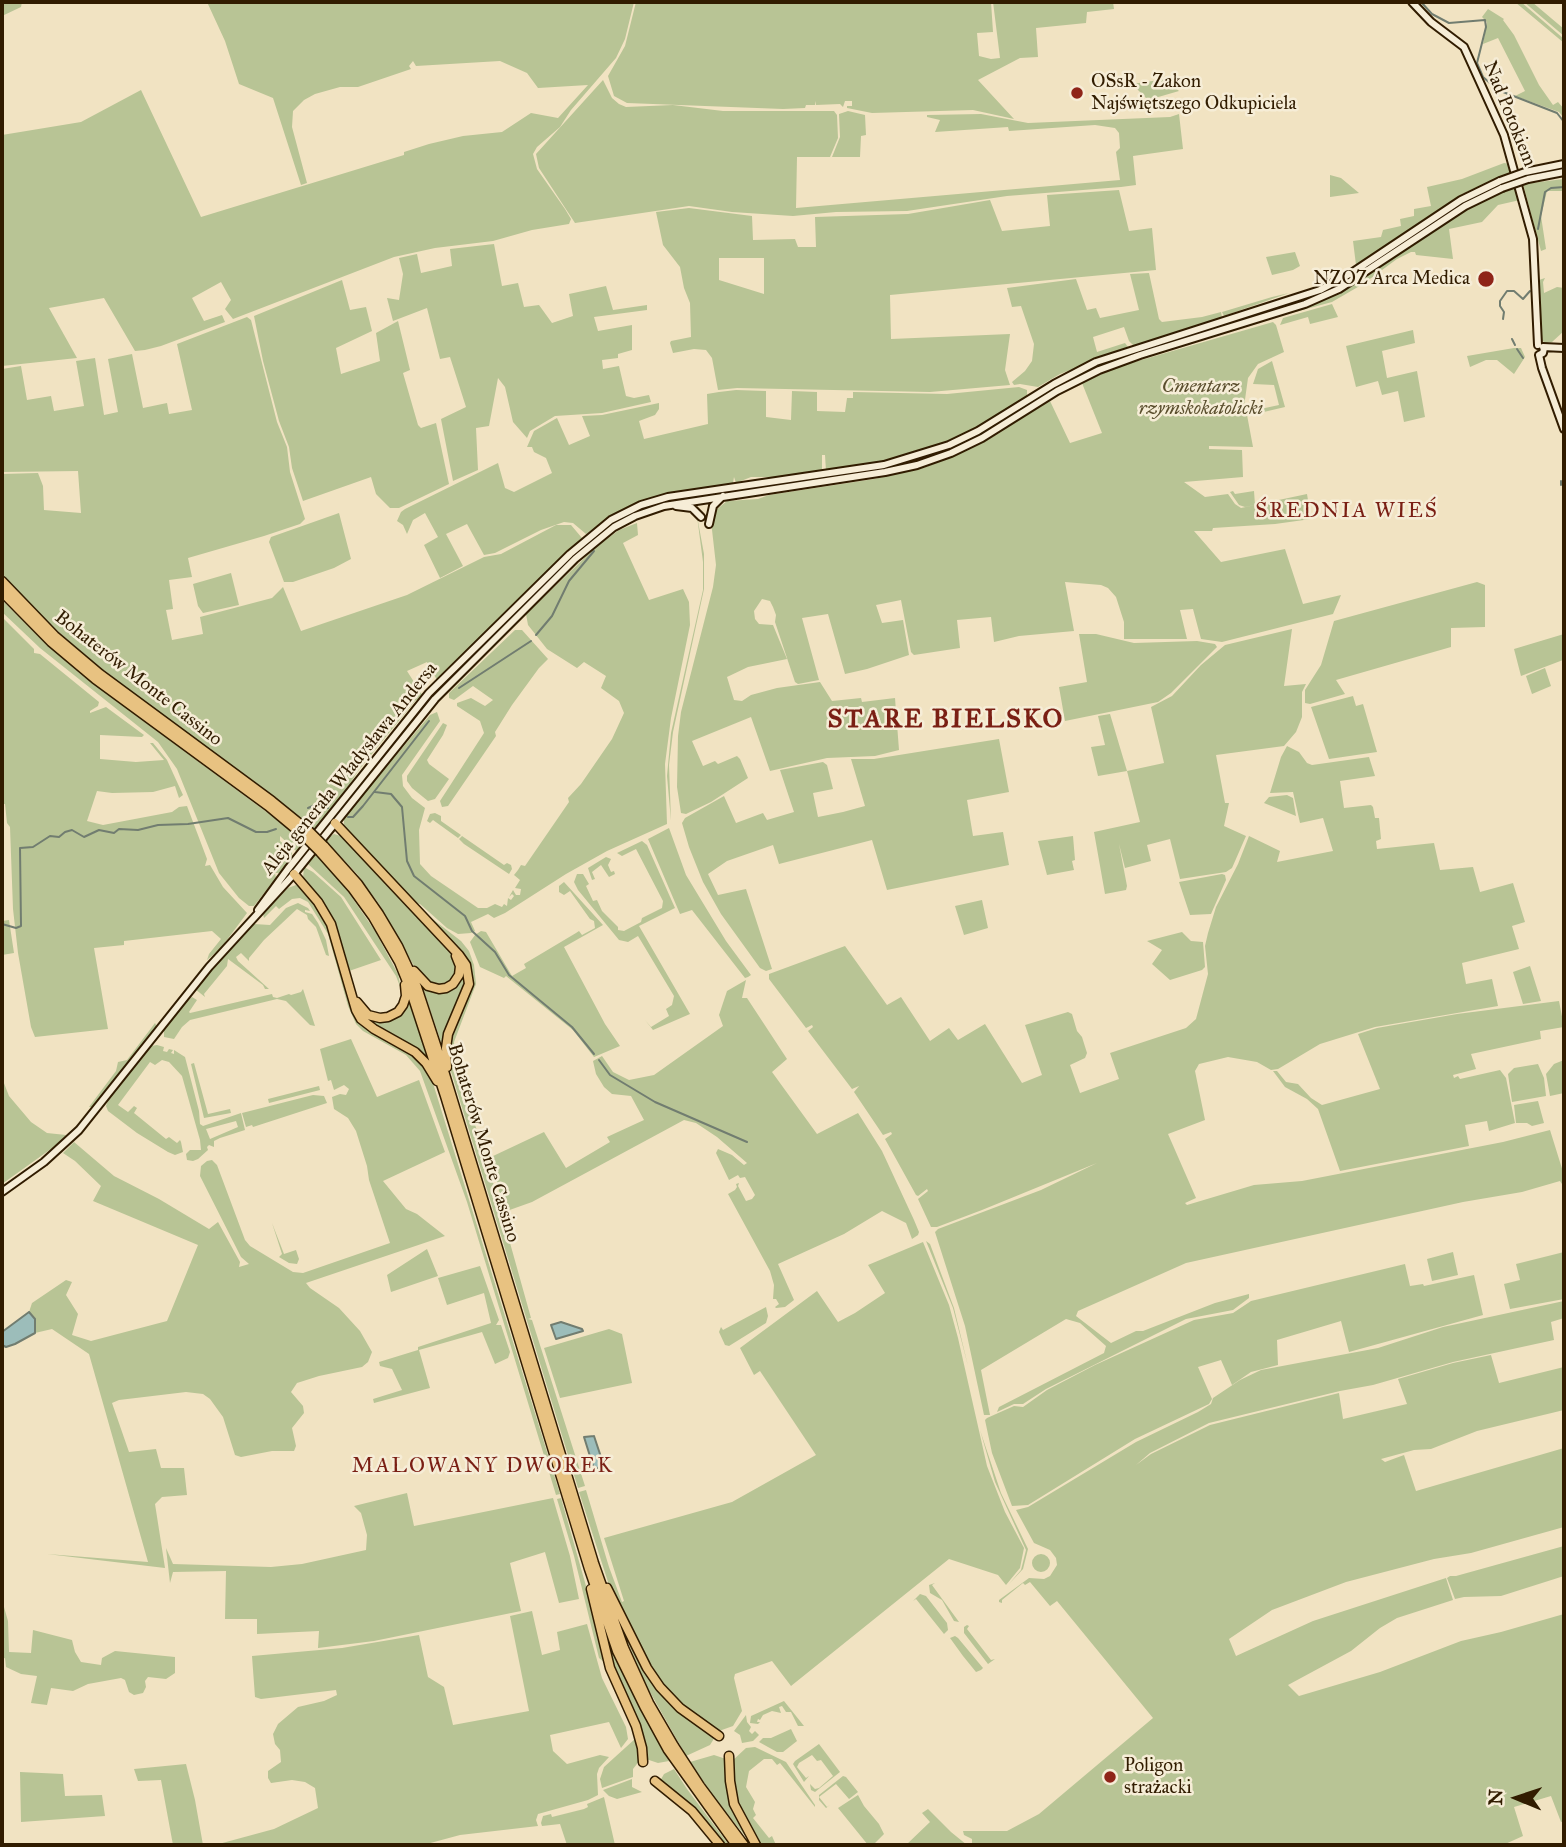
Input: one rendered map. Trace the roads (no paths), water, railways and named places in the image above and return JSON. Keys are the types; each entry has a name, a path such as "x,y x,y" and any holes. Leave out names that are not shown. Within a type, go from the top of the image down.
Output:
{"highway":[{"name":"Bohaterów Monte Cassino","path":"2,581 55,636 100,674 261,793 322,849 363,902 402,962 448,1094 594,1563 624,1648 649,1703 700,1786 744,1845"},
{"name":"Bohaterów Monte Cassino","path":"2,592 51,642 95,679 306,834"},
{"path":"332,820 463,960 469,977 468,990 447,1040 448,1094"},
{"path":"291,872 313,895 327,916 361,1019 374,1030 415,1052 448,1094"},
{"path":"402,962 428,986 439,989 450,986 457,978 460,966 447,941"},
{"path":"349,983 364,1012 376,1017 391,1016 401,1009 406,996 402,962"},
{"name":"Bohaterów Monte Cassino","path":"448,1094 581,1542 613,1638 639,1698 668,1750 694,1790 736,1845"},
{"path":"581,1542 607,1660 636,1726 643,1762"},
{"path":"594,1563 660,1688 680,1708 719,1736"},
{"path":"729,1756 734,1804 756,1845"},
{"path":"655,1781 692,1811 720,1845"}],"main road":[{"name":"Nad Potokiem","path":"1412,2 1466,50 1504,135 1533,239 1540,350 1564,429"},
{"name":"Aleja generała Władysława Andersa","path":"2,1192 62,1147 98,1108 209,967 291,872 437,685 570,554 611,520 641,505 668,497 885,472 940,457 982,438 1057,391 1099,370 1322,298 1356,279 1501,184 1564,164"},
{"name":"Aleja generała Władysława Andersa","path":"1527,175 1564,172"},
{"path":"1540,350 1564,348"},
{"name":"Aleja generała Władysława Andersa","path":"332,820 435,699 575,559 614,527 664,506 802,481"},
{"path":"709,524 713,506 723,496"},
{"path":"664,506 688,507 701,517"}],"water":[{"path":"29,1312 35,1319 35,1333 15,1344 6,1347 2,1345 2,1332"},
{"path":"561,1322 583,1331 556,1339 551,1325"},
{"path":"594,1436 604,1466 594,1469 584,1437"}],"waterway":[{"path":"1421,2 1432,14 1449,23 1485,20 1486,27 1477,63 1483,77 1498,90 1557,113 1564,122"},
{"path":"1538,229 1545,192 1551,188 1564,187"},
{"path":"1503,319 1504,312 1500,301 1507,291 1514,291 1523,299 1530,291"},
{"path":"1512,339 1515,345"},
{"path":"1517,349 1523,358"},
{"path":"536,635 552,616 569,581 594,551"},
{"path":"459,688 531,641"},
{"path":"348,817 353,817 363,806 429,721"},
{"path":"375,792 391,794 402,807 407,861 414,876 465,916 472,931 495,952 509,975 572,1027 594,1054"},
{"path":"308,808 315,805 328,808"},
{"path":"2,924 16,928 21,926 20,848 33,847 50,836 59,837 72,830 84,837 99,830 114,833 119,829 138,830 158,825 228,818 256,832 276,829"},
{"path":"599,1060 610,1075 655,1102 747,1142"}],"place":[{"name":"OSsR - Zakon Najświętszego Odkupiciela","path":"1077,93"},
{"name":"NZOZ Arca Medica","path":"1486,279"},
{"name":"Poligon strażacki","path":"1110,1777"}],"district":[{"name":"ŚREDNIA WIEŚ","path":"1347,512"},
{"name":"STARE BIELSKO","path":"946,721"},
{"name":"MALOWANY DWOREK","path":"483,1467"}],"park label":[{"name":"Cmentarz rzymskokatolicki","path":"1201,398"}]}
